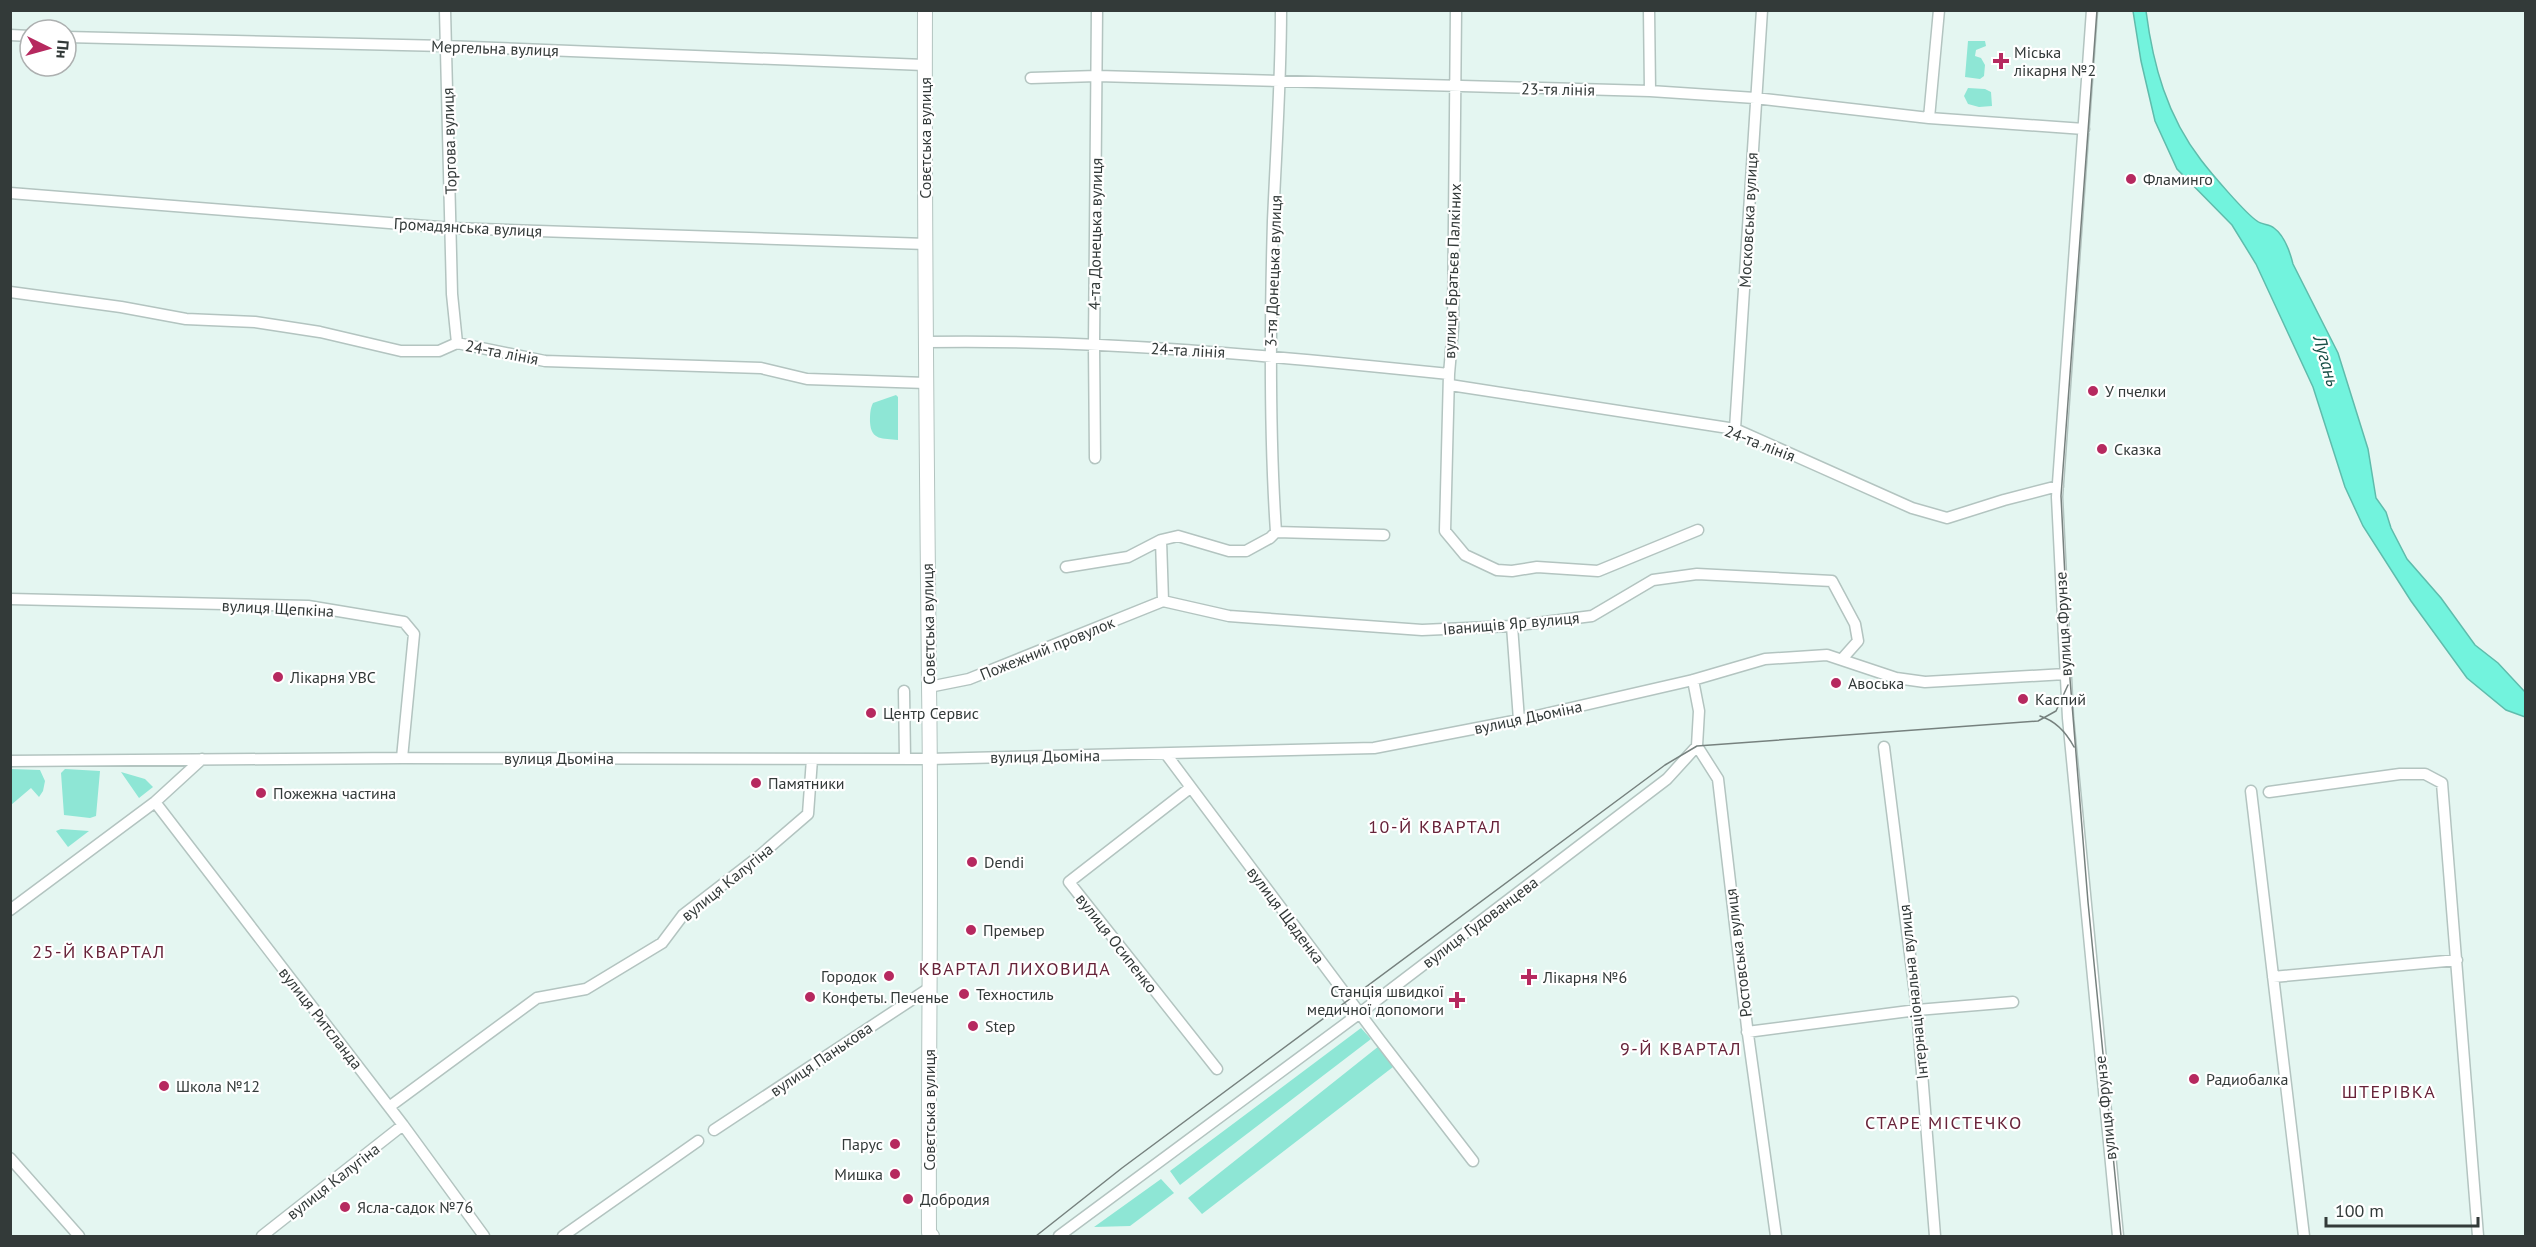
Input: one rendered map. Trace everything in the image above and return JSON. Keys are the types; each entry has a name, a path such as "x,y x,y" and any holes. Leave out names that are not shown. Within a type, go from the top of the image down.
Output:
{"main road":[{"name":"Совєтська вулиця","path":"925,10 929,687 928,989 930,1233 932,1236"}],"street":[{"name":"Торгова вулиця","path":"445,10 452,294 457,344"},
{"name":"4-та Донецька вулиця","path":"1095,458 1097,10"},
{"name":"3-тя Донецька вулиця","path":"1276,532 1270,355 1281,80 1281,10"},
{"name":"вулиця Братьєв Палкіних","path":"1456,10 1453,328 1444,531 1465,555 1497,570 1512,571 1537,567 1598,571 1698,530"},
{"path":"1649,10 1650,91"},
{"name":"Московська вулиця","path":"1734,429 1762,10"},
{"path":"1929,118 1939,10"},
{"name":"вулиця Фрунзе","path":"2092,10 2058,486 2065,674 2118,1236"},
{"name":"Мергельна вулиця","path":"78,37 445,46 924,64"},
{"name":"23-тя лінія","path":"1031,78 1097,76 1650,91 1755,98 1929,118 2084,129"},
{"name":"Громадянська вулиця","path":"10,193 452,228 926,244"},
{"name":"24-та лінія","path":"10,292 121,307 186,319 255,322 320,333 401,351 440,351 457,344 545,361 761,368 807,379 926,383"},
{"name":"24-та лінія","path":"926,342 1094,345 1270,355 1449,379 1734,429 1911,508 1947,518 2058,486"},
{"path":"1066,567 1128,557 1161,540 1178,536 1229,551 1246,550 1270,538 1276,532 1384,535"},
{"path":"1161,540 1163,601"},
{"name":"Іванищів Яр вулиця","path":"1163,601 1229,616 1411,630 1512,626 1592,616 1653,580 1697,574 1832,581 1856,624 1858,641 1842,659"},
{"name":"вулиця Щепкіна","path":"10,599 308,606 404,622 414,634 402,758"},
{"name":"Пожежний провулок","path":"929,687 969,679 1163,601"},
{"path":"1512,626 1520,720"},
{"name":"вулиця Дьоміна","path":"10,761 402,758 929,759 1374,748 1520,720 1693,680 1765,659 1827,655 1896,678 1925,682 2065,674"},
{"path":"1693,680 1699,711 1697,746"},
{"path":"904,691 904,759"},
{"name":"вулиця Гудованцева","path":"1059,1236 1360,1013 1667,778 1697,746"},
{"name":"Ростовська вулиця","path":"1697,746 1718,779 1748,1032 1776,1236"},
{"name":"Інтернаціональна вулиця","path":"1884,747 1917,1010 1935,1236"},
{"name":"вулиця Щаденка","path":"1166,754 1473,1161"},
{"path":"10,910 155,802 201,759"},
{"name":"вулиця Калугіна","path":"389,1107 537,998 586,989 662,943 683,915 757,858 808,814 812,759"},
{"path":"2269,792 2400,774 2425,774 2442,783 2478,1236"},
{"name":"вулиця Осипенко","path":"1190,788 1069,882 1217,1069"},
{"path":"2251,791 2304,1236"},
{"name":"вулиця Ритсланда","path":"155,802 403,1125 484,1236"},
{"path":"2273,977 2457,960"},
{"name":"вулиця Панькова","path":"714,1130 928,989"},
{"path":"1748,1032 1917,1010 2013,1002"},
{"name":"вулиця Калугіна","path":"262,1236 403,1125"},
{"path":"563,1236 698,1141"},
{"path":"10,1158 79,1236"}],"shaded area":[{"path":"1968,41 1985,41 1986,46 1976,50 1975,56 1981,58 1985,65 1984,76 1980,79 1965,77"},
{"path":"1968,88 1985,89 1991,92 1992,106 1979,107 1968,104 1964,96"},
{"path":"896,395 898,397 898,440 875,436 870,422 873,403"},
{"path":"11,769 40,770 45,781 39,797 31,788 11,805"},
{"path":"65,769 100,771 96,816 90,818 64,815 61,773"},
{"path":"121,772 145,779 153,787 139,798"},
{"path":"61,829 89,831 68,847 56,831"},
{"path":"1361,1028 1371,1039 1180,1185 1170,1171"},
{"path":"1379,1046 1393,1067 1202,1214 1188,1198"},
{"path":"1161,1179 1174,1193 1130,1226 1094,1227"}],"water":[{"name":"Лугань","path":"2133,11 2146,11 2163,89 2189,143 2212,174 2245,210 2259,222 2274,228 2286,244 2293,264 2338,353 2368,449 2376,498 2386,512 2391,528 2407,559 2441,598 2475,645 2498,663 2525,692 2525,717 2506,710 2467,678 2411,601 2363,526 2345,487 2313,387 2256,264 2232,225 2177,169 2155,121 2141,61"}],"tram line":[{"path":"2097,10 2061,496 2070,679 2088,902 2121,1236"},
{"path":"1036,1236 1122,1168 1665,765 1697,746 2038,721 2056,711 2068,685"},
{"path":"2040,716 2060,728 2074,747"}],"place":[{"name":"Міська лікарня №2","path":"2001,61"},
{"name":"Фламинго","path":"2131,179"},
{"name":"У пчелки","path":"2093,391"},
{"name":"Сказка","path":"2102,449"},
{"name":"Лікарня УВС","path":"278,677"},
{"name":"Авоська","path":"1836,683"},
{"name":"Каспий","path":"2023,699"},
{"name":"Центр Сервис","path":"871,713"},
{"name":"Памятники","path":"756,783"},
{"name":"Пожежна частина","path":"261,793"},
{"name":"Dendi","path":"972,862"},
{"name":"Премьер","path":"971,930"},
{"name":"Городок","path":"889,976"},
{"name":"Лікарня №6","path":"1529,977"},
{"name":"Техностиль","path":"964,994"},
{"name":"Конфеты. Печенье","path":"810,997"},
{"name":"Станція швидкої медичної допомоги","path":"1457,1000"},
{"name":"Step","path":"973,1026"},
{"name":"Радиобалка","path":"2194,1079"},
{"name":"Школа №12","path":"164,1086"},
{"name":"Парус","path":"895,1144"},
{"name":"Мишка","path":"895,1174"},
{"name":"Добродия","path":"908,1199"},
{"name":"Ясла-садок №76","path":"345,1207"}],"district":[{"name":"10-Й КВАРТАЛ","path":"1435,827"},
{"name":"25-Й КВАРТАЛ","path":"99,952"},
{"name":"КВАРТАЛ ЛИХОВИДА","path":"1015,969"},
{"name":"9-Й КВАРТАЛ","path":"1681,1049"},
{"name":"ШТЕРІВКА","path":"2389,1092"},
{"name":"СТАРЕ МІСТЕЧКО","path":"1944,1123"}]}
